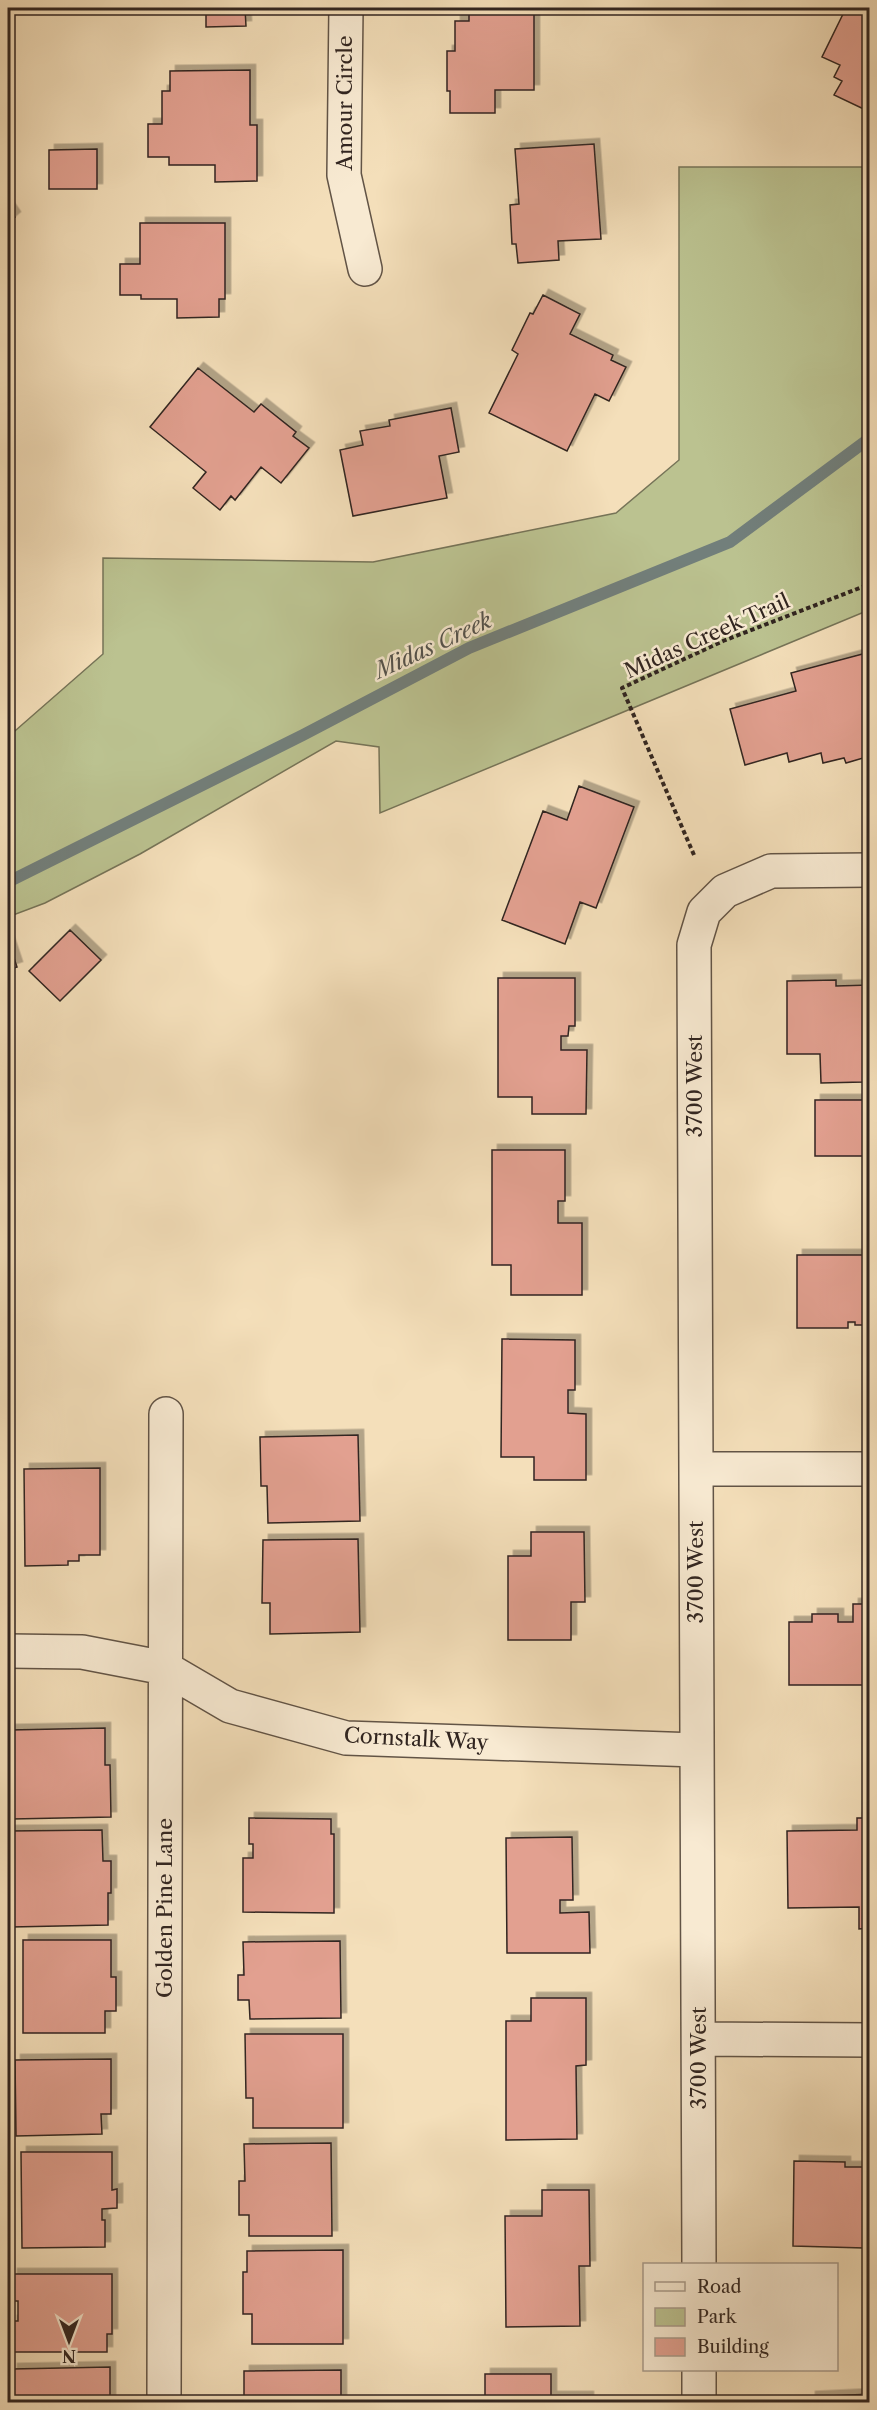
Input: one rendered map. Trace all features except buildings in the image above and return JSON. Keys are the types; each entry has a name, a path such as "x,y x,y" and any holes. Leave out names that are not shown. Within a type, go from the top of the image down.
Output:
{"street":[{"name":"Amour Circle","path":"346,8 344,175 365,269"},
{"name":"3700 West","path":"699,2263 694,945 704,912 725,891 771,871 870,870"},
{"name":"Golden Pine Lane","path":"164,2403 166,1414"},
{"path":"696,1470 870,1469"},
{"name":"Cornstalk Way","path":"8,1651 82,1652 165,1668 230,1706 346,1738 696,1750"},
{"path":"699,2039 870,2040"},
{"path":"699,2371 699,2403"}],"path":[{"name":"Midas Creek Trail","path":"694,855 622,688 723,640 870,584"}],"green space":[{"path":"679,167 869,167 869,610 380,813 379,747 336,741 140,854 45,903 8,917 8,737 103,654 103,558 373,562 616,513 679,460"}],"waterway":[{"name":"Midas Creek","path":"8,882 303,735 469,648 730,542 870,438"}]}
